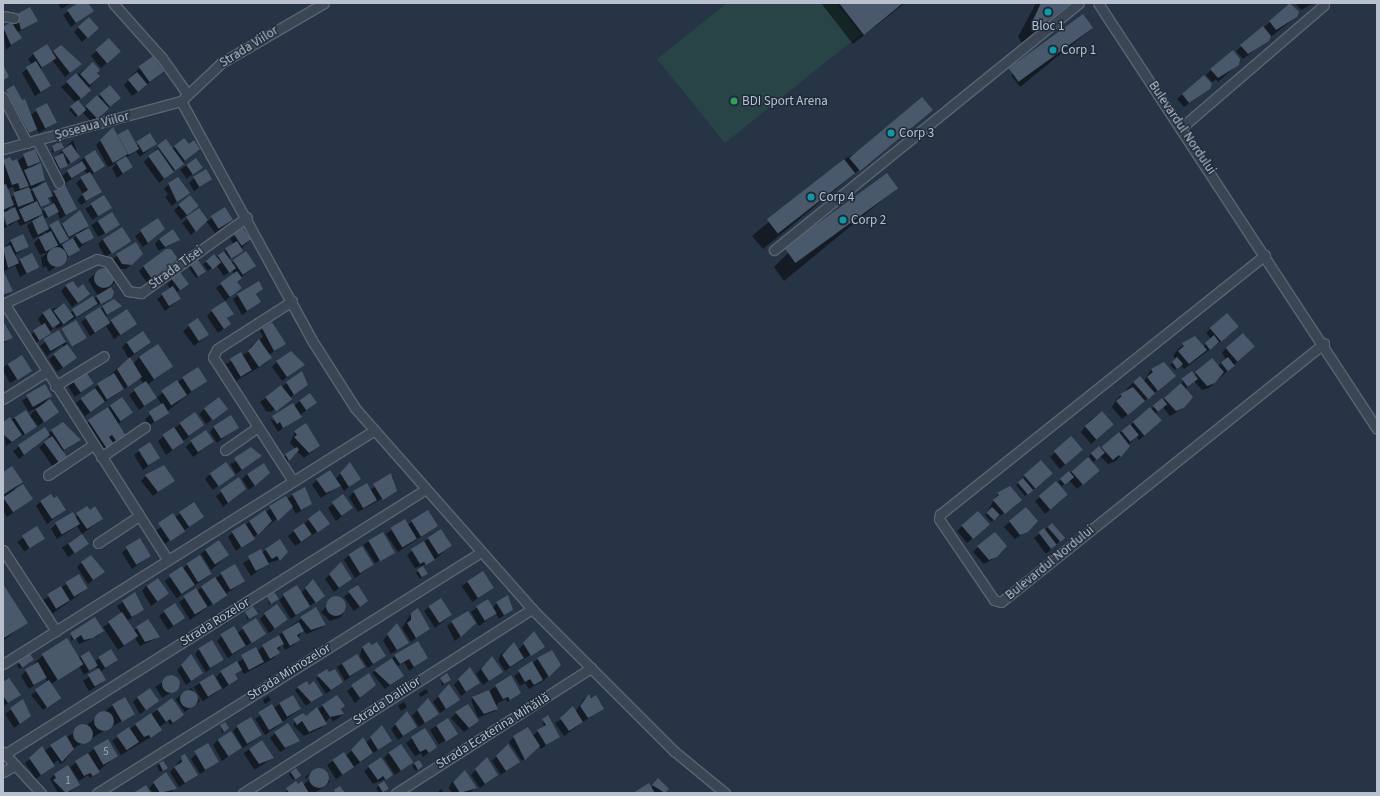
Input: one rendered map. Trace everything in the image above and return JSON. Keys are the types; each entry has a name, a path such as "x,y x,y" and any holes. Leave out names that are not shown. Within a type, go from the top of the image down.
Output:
{"street":[{"path":"113,3 162,58 186,92"},
{"name":"Strada Viilor","path":"181,101 186,92 221,63 324,3"},
{"path":"774,250 1080,3"},
{"name":"Bulevardul Nordului","path":"1098,3 1182,127 1324,343 1377,429"},
{"path":"1182,127 1324,5"},
{"path":"3,16 14,18"},
{"path":"3,97 58,183"},
{"path":"181,101 247,217 336,381 425,490 532,609 674,751 724,793"},
{"name":"Șoseaua Viilor","path":"3,149 181,101"},
{"name":"Strada Tisei","path":"3,303 97,259 108,262 128,291 141,293 247,217"},
{"name":"Bulevardul Nordului","path":"1265,255 940,514 939,519 994,600 1001,602 1324,343"},
{"path":"292,301 217,349 213,357 257,428 293,481"},
{"path":"3,303 168,560"},
{"path":"55,386 104,356"},
{"path":"3,399 46,372"},
{"path":"101,457 145,427"},
{"path":"226,450 257,428"},
{"path":"3,664 376,430"},
{"path":"48,475 93,445"},
{"name":"Strada Rozelor","path":"4,753 425,490"},
{"path":"98,543 139,516"},
{"path":"3,550 56,631"},
{"name":"Strada Mimozelor","path":"97,793 481,552"},
{"name":"Strada Daliilor","path":"243,793 532,609"},
{"name":"Strada Ecaterina Mihăilă","path":"396,793 590,668"},
{"path":"4,753 42,793"},
{"path":"3,772 15,765"}],"green space":[{"name":"BDI Sport Arena","path":"727,3 836,3 861,34 725,143 657,59"}],"building":[{"path":"78,3 88,3 94,11 76,23 67,10"},
{"path":"839,3 903,3 864,35"},
{"name":"Bloc 1","path":"1041,3 1071,3 1038,29 1032,22"},
{"path":"1290,3 1299,12 1297,17 1276,30 1269,21"},
{"path":"30,7 38,21 21,30 17,14"},
{"name":"Corp 1","path":"1083,14 1093,28 1019,82 1009,68"},
{"path":"89,17 99,28 88,38 78,27"},
{"path":"11,22 22,38 11,45 3,27"},
{"path":"1263,26 1271,36 1269,41 1248,54 1240,45"},
{"path":"109,38 121,52 107,63 95,50"},
{"path":"47,44 56,58 42,68 33,53"},
{"path":"61,45 82,64 70,73 53,51"},
{"path":"1233,50 1240,59 1239,65 1218,78 1210,69"},
{"path":"153,56 164,71 150,82 138,67"},
{"path":"36,61 51,86 41,92 26,67"},
{"path":"93,62 100,70 97,73 100,76 90,85 80,74"},
{"path":"3,64 9,77 3,80"},
{"path":"137,72 147,84 138,92 128,80"},
{"path":"76,73 91,90 81,99 66,82"},
{"path":"1204,75 1212,84 1210,89 1189,103 1182,94"},
{"path":"14,85 22,100 25,99 37,129 29,133 6,90"},
{"path":"110,85 121,98 110,107 99,94"},
{"path":"97,95 109,108 98,119 85,106"},
{"name":"Corp 3","path":"922,97 933,110 860,171 849,158"},
{"path":"78,100 86,110 78,116 70,106"},
{"path":"47,103 57,123 45,129 35,109"},
{"path":"113,127 128,154 113,163 100,140"},
{"path":"128,129 139,149 129,155 118,135"},
{"path":"150,133 157,144 143,153 136,141"},
{"path":"184,138 189,144 194,140 200,149 185,161 174,146"},
{"path":"166,139 184,164 175,171 157,145"},
{"path":"61,141 64,148 54,152 52,146"},
{"path":"71,144 80,157 71,163 62,150"},
{"path":"35,149 40,162 28,167 23,154"},
{"path":"158,149 174,172 164,179 148,156"},
{"path":"95,150 105,166 94,173 84,157"},
{"path":"63,153 68,166 60,169 54,157"},
{"path":"126,156 133,167 123,173 116,162"},
{"path":"10,157 12,161 17,159 29,186 20,189 18,183 12,185 3,160"},
{"path":"196,158 203,168 193,175 186,165"},
{"name":"Corp 4","path":"844,159 855,173 778,234 767,219"},
{"path":"82,161 87,169 72,178 67,171"},
{"path":"41,163 45,180 31,186 24,170"},
{"path":"206,169 212,179 199,187 193,177"},
{"path":"90,172 102,192 86,201 82,194 88,190 80,177"},
{"name":"Corp 2","path":"887,173 898,188 795,263 784,248"},
{"path":"178,177 190,193 177,202 168,183"},
{"path":"46,182 53,196 48,198 50,203 41,207 32,189"},
{"path":"6,184 14,205 3,210 3,185"},
{"path":"65,185 77,209 66,215 53,191"},
{"path":"29,187 34,201 18,207 13,193"},
{"path":"104,195 112,208 98,216 90,203"},
{"path":"190,195 199,206 187,215 178,204"},
{"path":"37,201 43,214 25,222 19,209"},
{"path":"54,203 59,212 48,218 44,209"},
{"path":"15,207 20,219 7,225 3,213"},
{"path":"225,207 233,220 219,229 211,216"},
{"path":"199,208 208,220 196,232 186,217"},
{"path":"80,210 89,226 69,237 62,224"},
{"path":"112,212 120,225 106,234 98,221"},
{"path":"43,215 49,229 38,235 32,221"},
{"path":"158,218 165,229 148,243 140,230"},
{"path":"58,220 69,239 60,244 49,225"},
{"path":"122,227 131,241 112,254 103,240"},
{"path":"89,228 94,238 82,244 75,235"},
{"path":"243,228 251,240 242,246 234,234"},
{"path":"173,229 180,240 165,247 159,239"},
{"path":"51,231 58,245 46,252 39,237"},
{"path":"23,234 29,247 16,253 10,240"},
{"path":"73,238 80,250 69,257 62,245"},
{"path":"237,241 243,251 231,258 225,248"},
{"path":"136,242 143,254 132,265 122,264 116,254"},
{"path":"10,245 19,263 8,268 3,248"},
{"path":"57,247 64,250 67,257 64,264 57,267 50,264 47,257 50,250"},
{"path":"166,249 171,249 178,259 152,279 143,266"},
{"path":"224,251 236,268 229,273 217,256"},
{"path":"246,251 256,266 243,275 233,260"},
{"path":"32,253 39,267 27,274 20,259"},
{"path":"214,254 221,262 213,270 206,261"},
{"path":"198,260 206,272 198,277 191,265"},
{"path":"104,268 111,271 114,278 111,285 104,288 97,285 94,278 97,271"},
{"path":"237,271 242,278 237,282 242,288 230,297 220,283"},
{"path":"180,272 189,284 180,291 171,279"},
{"path":"5,274 13,291 3,295 3,275"},
{"path":"73,281 78,288 83,284 90,294 78,303 65,285"},
{"path":"259,281 263,289 256,294 261,302 247,311 237,294"},
{"path":"173,286 181,299 169,306 161,293"},
{"path":"111,287 114,292 112,298 101,304 96,296"},
{"path":"93,296 98,304 77,317 72,309"},
{"path":"114,299 122,306 107,315 102,306"},
{"path":"225,301 234,314 227,318 231,324 224,329 211,310"},
{"path":"64,303 74,317 63,324 53,311"},
{"path":"100,307 110,323 95,333 85,317"},
{"path":"50,308 60,323 53,328 43,313"},
{"path":"127,309 137,324 120,335 110,320"},
{"path":"1227,313 1239,327 1221,342 1210,328"},
{"path":"198,318 209,335 199,341 188,325"},
{"path":"76,320 87,338 72,347 61,329"},
{"path":"3,321 13,338 3,342"},
{"path":"272,322 286,344 274,351 262,328"},
{"path":"45,323 51,333 39,340 33,330"},
{"path":"59,330 66,342 50,351 43,339"},
{"path":"143,331 151,343 134,354 126,342"},
{"path":"1243,333 1255,347 1237,362 1226,348"},
{"path":"1214,335 1219,342 1210,350 1205,343"},
{"path":"1195,336 1207,350 1189,364 1178,351 1184,346 1182,343"},
{"path":"259,339 272,358 259,367 248,351"},
{"path":"67,344 77,358 63,368 53,354"},
{"path":"158,344 173,366 154,379 139,357"},
{"path":"291,351 305,365 287,377 276,361"},
{"path":"241,352 252,370 241,377 230,359"},
{"path":"22,355 32,371 18,380 8,364"},
{"path":"130,357 142,377 128,387 117,369"},
{"path":"1177,357 1183,364 1177,369 1172,362"},
{"path":"1228,357 1235,366 1228,371 1221,363"},
{"path":"1212,358 1224,372 1215,383 1207,386 1195,372"},
{"path":"1164,362 1176,376 1158,391 1147,377 1153,372 1151,369"},
{"path":"198,367 207,381 191,392 182,377"},
{"path":"302,371 308,385 294,395 286,382"},
{"path":"1192,371 1198,379 1188,387 1182,379"},
{"path":"86,372 94,384 81,393 73,381"},
{"path":"114,373 124,389 107,400 97,384"},
{"path":"1140,376 1155,393 1148,399 1133,382"},
{"path":"177,380 187,395 171,406 161,391"},
{"path":"146,381 157,398 144,406 133,389"},
{"path":"1181,383 1193,397 1184,408 1176,411 1164,398"},
{"path":"45,384 52,396 33,407 26,395"},
{"path":"281,385 292,399 276,411 265,397"},
{"path":"1133,387 1145,401 1128,415 1116,401 1122,396 1120,394"},
{"path":"95,388 105,402 90,412 80,399"},
{"path":"310,393 317,403 306,410 299,400"},
{"path":"122,397 133,413 121,421 110,406"},
{"path":"219,397 228,409 213,420 204,408"},
{"path":"1162,398 1167,404 1158,412 1153,406"},
{"path":"50,399 59,412 44,422 35,409"},
{"path":"163,403 169,413 155,422 148,412"},
{"path":"293,403 302,417 283,428 280,422 277,424 272,416"},
{"path":"108,407 126,436 117,442 112,435 109,437 114,444 107,449 88,420"},
{"path":"1150,407 1162,421 1144,436 1133,422"},
{"path":"26,410 37,427 25,434 14,418"},
{"path":"1102,411 1114,425 1096,440 1085,426"},
{"path":"195,412 204,425 189,436 179,423"},
{"path":"231,415 239,428 221,439 213,426"},
{"path":"10,417 22,435 12,442 3,434 3,422"},
{"path":"63,422 81,440 64,450 51,430"},
{"path":"306,423 320,446 309,453 294,437 297,435 294,431"},
{"path":"1130,424 1139,435 1130,442 1121,431"},
{"path":"45,427 50,435 24,455 18,445"},
{"path":"174,427 184,442 172,450 162,435"},
{"path":"206,430 214,442 198,452 190,441"},
{"path":"1119,432 1130,446 1121,457 1119,455 1113,460 1101,447"},
{"path":"52,436 67,457 59,463 44,442"},
{"path":"1071,436 1083,450 1065,465 1054,451"},
{"path":"150,442 160,458 148,466 138,449"},
{"path":"1099,446 1105,453 1097,460 1091,453"},
{"path":"251,447 262,456 242,470 234,458"},
{"path":"297,447 299,450 289,461 285,454"},
{"path":"1088,457 1100,471 1083,485 1071,471"},
{"path":"1041,460 1053,474 1035,489 1024,475"},
{"path":"226,462 235,475 219,487 210,473"},
{"path":"350,462 361,479 349,487 340,473"},
{"path":"264,463 270,473 255,486 247,474"},
{"path":"164,465 175,481 158,492 145,475"},
{"path":"12,466 23,482 3,495 3,472"},
{"path":"330,470 341,486 326,493 316,479"},
{"path":"1069,471 1074,477 1065,485 1060,479"},
{"path":"391,473 397,491 383,500 373,484"},
{"path":"239,477 246,489 228,503 220,490"},
{"path":"1023,478 1033,490 1028,495 1018,482"},
{"path":"1056,481 1068,495 1050,510 1039,496"},
{"path":"367,483 377,500 363,508 353,491"},
{"path":"23,484 33,499 13,512 3,497"},
{"path":"1010,486 1022,500 1005,514 993,500 999,495 997,493"},
{"path":"305,487 312,504 301,510 292,494"},
{"path":"51,494 54,498 57,496 66,510 52,519 40,501"},
{"path":"343,494 353,508 342,516 332,502"},
{"path":"286,496 293,507 278,521 269,506"},
{"path":"194,502 204,517 189,527 179,512"},
{"path":"87,506 90,510 95,506 103,519 87,529 76,513"},
{"path":"992,507 1000,515 994,520 986,513"},
{"path":"1026,507 1038,521 1028,532 1020,535 1009,521"},
{"path":"265,510 272,521 258,535 249,521"},
{"path":"320,510 330,524 318,533 308,519"},
{"path":"428,510 438,526 421,537 411,521"},
{"path":"978,511 990,525 973,539 961,525"},
{"path":"73,512 80,524 62,535 55,522"},
{"path":"173,513 185,531 170,541 158,523"},
{"path":"405,519 417,539 402,547 390,528"},
{"path":"245,523 255,539 241,548 231,531"},
{"path":"304,523 312,535 301,542 293,530"},
{"path":"1052,523 1065,538 1061,542 1047,527"},
{"path":"37,526 45,539 30,548 22,536"},
{"path":"1044,528 1057,545 1051,549 1038,532"},
{"path":"441,529 452,546 438,554 428,538"},
{"path":"383,532 395,553 380,561 368,540"},
{"path":"995,532 1007,546 997,557 989,560 977,546"},
{"path":"82,534 89,544 75,554 68,544"},
{"path":"140,538 151,556 136,565 125,547"},
{"path":"280,539 288,552 280,561 277,556 272,559 265,549"},
{"path":"219,540 229,555 215,564 205,550"},
{"path":"424,541 435,560 426,565 424,562 420,564 411,549"},
{"path":"362,546 374,565 360,573 348,554"},
{"path":"261,549 269,564 256,571 248,556"},
{"path":"91,555 105,572 93,580 81,562"},
{"path":"200,555 212,574 198,582 186,563"},
{"path":"341,562 352,579 339,588 329,574"},
{"path":"235,564 245,581 230,590 220,572"},
{"path":"182,566 195,585 182,594 169,575"},
{"path":"423,566 428,574 422,577 417,570"},
{"path":"483,571 494,588 478,598 467,581"},
{"path":"79,574 88,589 74,597 65,582"},
{"path":"215,577 227,595 213,605 201,587"},
{"path":"158,578 169,594 157,602 147,586"},
{"path":"313,579 325,596 316,603 305,588"},
{"path":"3,584 28,623 4,638 3,636"},
{"path":"297,585 310,606 296,615 283,594"},
{"path":"358,585 368,601 360,607 348,591"},
{"path":"61,586 70,601 56,609 47,594"},
{"path":"196,588 208,607 195,615 183,596"},
{"path":"135,592 144,610 132,617 122,601"},
{"path":"274,592 279,599 271,604 267,597"},
{"path":"508,595 513,610 504,615 496,602"},
{"path":"336,596 343,599 346,606 343,613 336,616 329,613 326,606 329,599"},
{"path":"441,598 452,615 439,623 428,606"},
{"path":"488,599 497,614 485,621 476,606"},
{"path":"175,603 185,618 173,626 163,611"},
{"path":"277,604 288,620 275,629 264,613"},
{"path":"253,606 258,614 249,619 245,612"},
{"path":"316,607 326,625 311,630 300,617"},
{"path":"418,608 430,629 416,638 407,623 411,620 411,613"},
{"path":"468,611 476,623 461,637 451,621"},
{"path":"122,612 138,636 124,646 108,622"},
{"path":"95,617 104,631 93,638 84,640 81,635 74,640 70,633"},
{"path":"256,618 266,634 252,643 242,627"},
{"path":"148,619 160,637 145,642 136,627"},
{"path":"299,622 304,631 297,635 300,640 290,646 282,632"},
{"path":"397,623 409,643 397,650 387,634"},
{"path":"234,626 246,646 232,654 220,634"},
{"path":"534,631 545,647 531,656 523,643"},
{"path":"279,635 284,644 277,648 280,653 270,659 262,645"},
{"path":"67,638 83,664 58,680 42,654"},
{"path":"212,640 224,660 210,668 198,648"},
{"path":"418,641 428,658 414,667 409,659 400,664 394,655"},
{"path":"369,642 372,645 377,642 386,656 373,664 362,647"},
{"path":"514,642 524,658 510,667 502,655"},
{"path":"256,647 264,662 249,670 241,655"},
{"path":"111,649 118,660 105,668 98,657"},
{"path":"552,650 561,665 549,677 537,658"},
{"path":"89,651 98,666 89,671 80,656"},
{"path":"30,654 34,660 22,668 18,662"},
{"path":"191,654 203,673 191,681 181,665"},
{"path":"357,654 365,667 350,676 342,664"},
{"path":"492,656 503,672 489,681 481,669"},
{"path":"392,658 404,676 390,685 374,670"},
{"path":"237,661 242,670 235,674 238,679 229,685 220,671"},
{"path":"532,661 543,680 534,685 530,679 525,682 518,670"},
{"path":"38,662 47,678 34,685 25,669"},
{"path":"470,667 480,683 466,692 458,679"},
{"path":"99,668 106,680 95,687 88,674"},
{"path":"327,669 329,672 335,669 343,682 331,690 317,675"},
{"path":"369,673 376,685 360,698 351,685"},
{"path":"447,673 451,680 444,684 440,678"},
{"path":"213,674 222,689 208,697 199,682"},
{"path":"167,675 175,675 180,680 178,691 175,693 167,693 162,688 162,680"},
{"path":"511,675 521,693 510,700 508,697 503,699 495,685"},
{"path":"9,678 21,695 8,703 3,696 3,682"},
{"path":"49,680 61,698 47,708 35,690"},
{"path":"307,681 309,685 314,681 323,695 311,702 297,687"},
{"path":"449,684 460,700 446,709 438,696"},
{"path":"150,688 159,701 146,710 137,697"},
{"path":"185,690 193,690 198,695 196,706 193,708 185,708 180,703 180,695"},
{"path":"489,690 498,709 484,714 472,697"},
{"path":"589,694 591,698 596,695 604,709 588,718 580,706"},
{"path":"293,695 301,709 287,717 279,703"},
{"path":"337,695 345,706 341,709 344,714 330,717 322,705"},
{"path":"125,697 135,714 122,722 112,704"},
{"path":"172,698 184,715 173,723 170,719 166,722 157,709"},
{"path":"428,698 439,714 425,723 417,710"},
{"path":"23,699 31,716 20,724 10,708"},
{"path":"272,704 283,722 269,730 258,712"},
{"path":"468,704 479,721 469,728 455,712"},
{"path":"573,706 583,722 569,731 560,718"},
{"path":"317,707 327,724 309,732 302,721 297,725 293,719 303,713 306,716"},
{"path":"104,711 111,714 114,721 111,728 104,731 97,728 94,721 97,714"},
{"path":"407,711 417,727 403,736 395,724"},
{"path":"151,713 162,730 151,738 149,735 144,737 135,724"},
{"path":"548,715 560,737 546,745 537,730 546,725 542,719"},
{"path":"251,717 262,735 247,744 236,726"},
{"path":"448,718 458,734 446,742 436,725"},
{"path":"225,722 229,728 224,732 220,725"},
{"path":"288,723 300,741 285,748 274,732"},
{"path":"83,724 90,727 93,734 90,741 83,744 76,741 73,734 76,727"},
{"path":"382,725 392,741 378,750 370,737"},
{"path":"129,727 139,742 127,750 117,735"},
{"path":"528,727 540,746 525,760 513,736"},
{"path":"425,728 437,747 429,753 426,749 420,752 411,737"},
{"path":"231,731 242,748 228,756 218,740"},
{"path":"66,735 74,749 62,762 50,745"},
{"path":"363,737 373,753 360,762 351,750"},
{"path":"108,739 118,756 103,765 93,748"},
{"path":"262,740 274,758 259,764 249,749"},
{"path":"208,743 219,762 205,770 194,751"},
{"path":"401,744 413,762 401,771 389,752"},
{"path":"508,744 520,762 506,771 496,756"},
{"path":"42,746 55,766 41,775 29,758"},
{"path":"344,752 354,767 342,775 332,760"},
{"path":"88,753 100,772 93,776 90,773 84,776 75,761"},
{"path":"185,754 198,775 185,783 174,767 182,762 181,756"},
{"path":"381,757 393,775 386,780 383,776 378,780 368,766"},
{"path":"487,757 498,775 485,784 475,769"},
{"path":"419,760 423,766 418,770 414,763"},
{"path":"163,761 168,768 163,771 159,763"},
{"path":"68,765 80,785 66,793 53,780 56,778 54,774"},
{"path":"296,768 301,775 296,779 290,772"},
{"path":"319,768 326,771 329,778 326,785 319,788 312,785 309,778 312,771"},
{"path":"465,770 477,788 460,793 453,782"},
{"path":"166,772 177,789 160,793 153,782"},
{"path":"658,778 669,789 665,793 652,785"},
{"path":"296,781 298,784 302,781 309,793 289,793 286,788"},
{"path":"384,781 389,789 383,792 378,785"},
{"path":"649,783 655,793 633,793"},
{"path":"146,785 151,793 133,793"},
{"path":"340,786 345,793 336,793 334,790"}],"place":[{"name":"Bloc 1","path":"1048,12"},
{"name":"Corp 1","path":"1053,50"},
{"name":"BDI Sport Arena","path":"734,101"},
{"name":"Corp 3","path":"891,133"},
{"name":"Corp 4","path":"811,197"},
{"name":"Corp 2","path":"843,220"}]}
